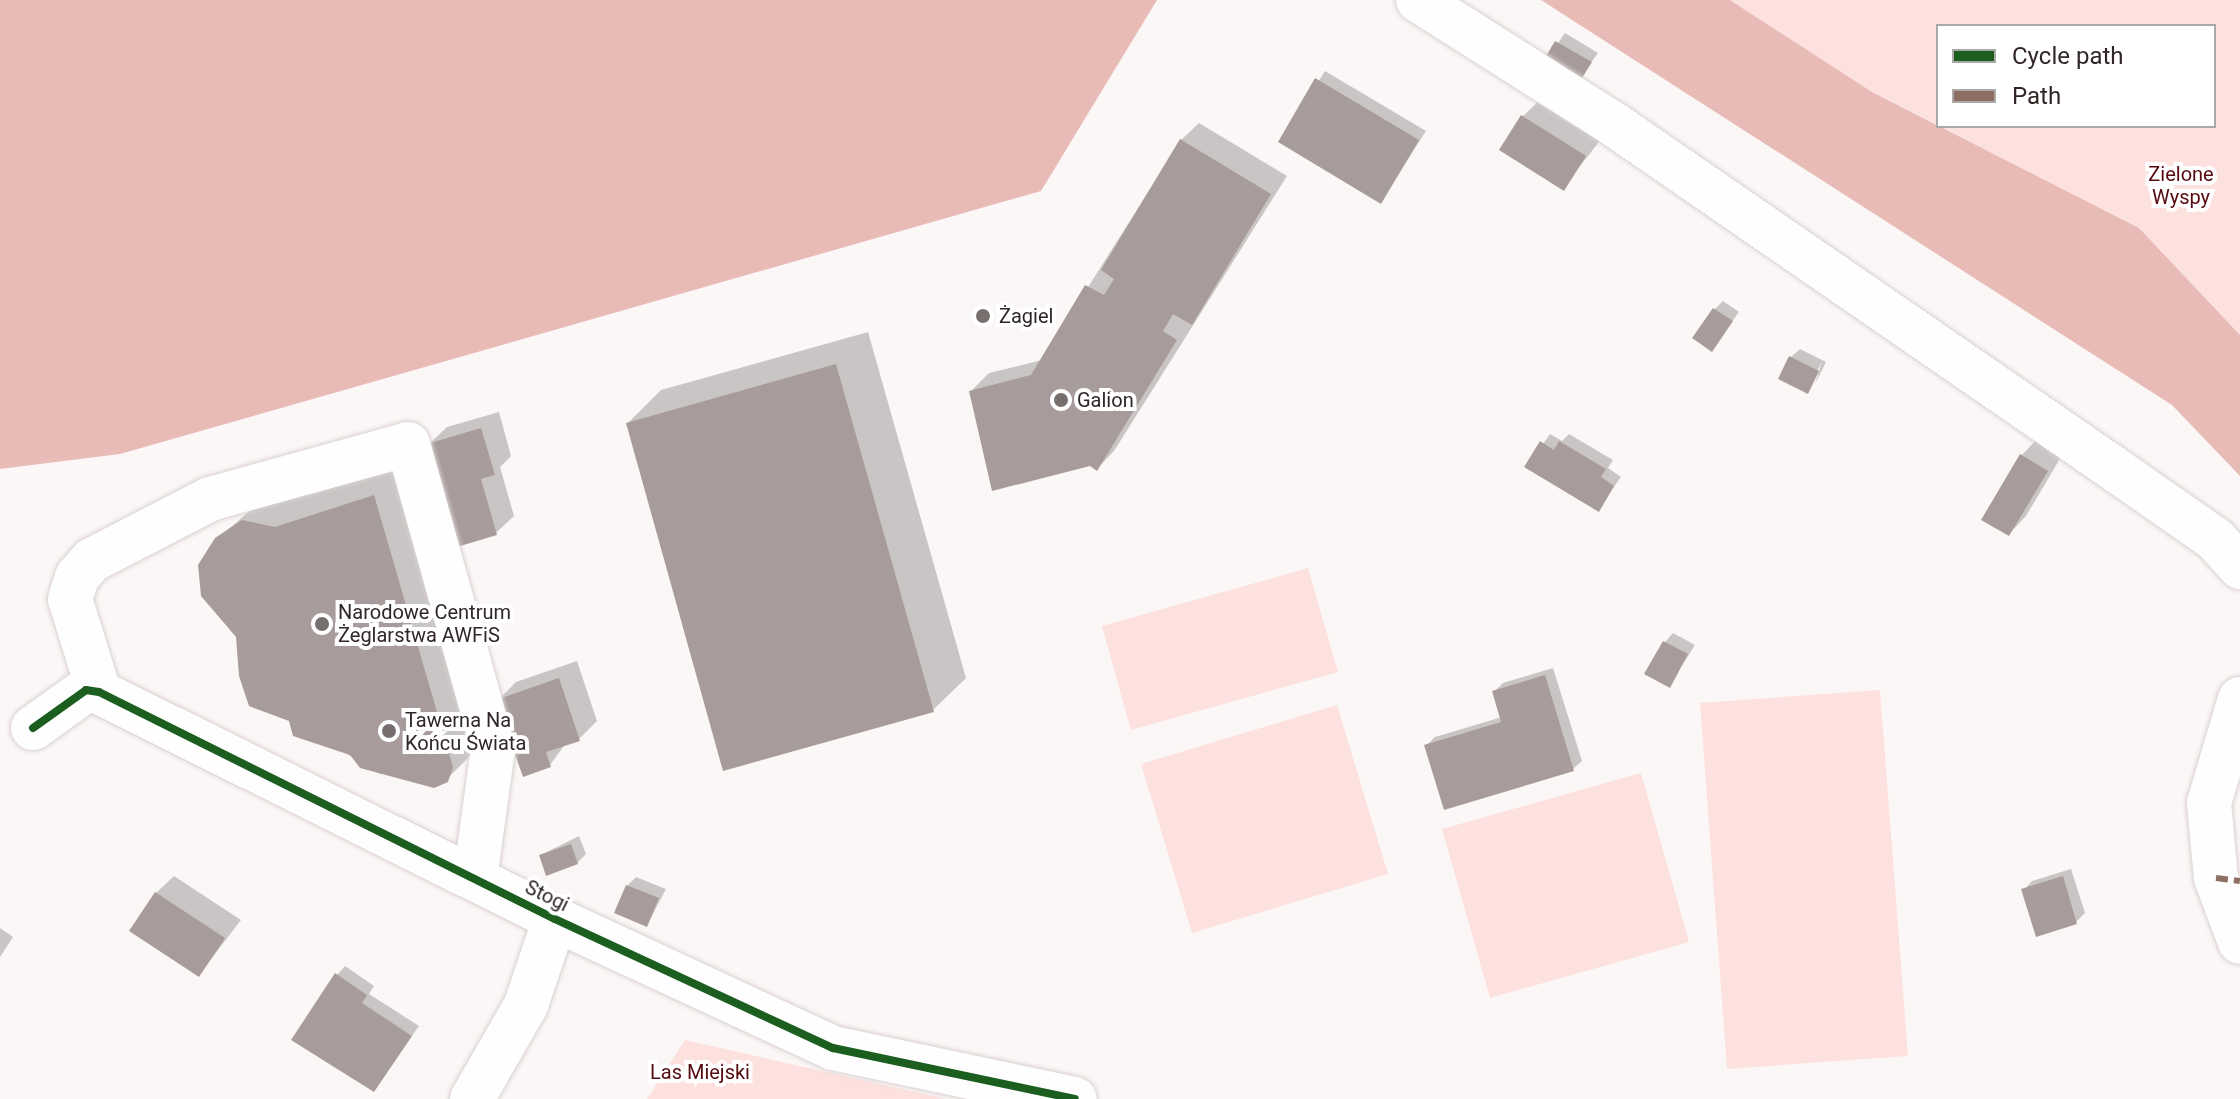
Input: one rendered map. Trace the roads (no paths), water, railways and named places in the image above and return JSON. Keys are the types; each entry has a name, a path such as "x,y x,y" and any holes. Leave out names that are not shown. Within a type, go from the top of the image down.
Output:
{"street":[{"path":"1418,0 1612,123 2116,470 2238,562"},
{"path":"33,728 95,683 70,599 77,577 92,560 210,499 408,444 493,749 478,858"},
{"name":"Stogi","path":"95,683 478,858 555,919 833,1048 1075,1099"},
{"path":"2240,699 2209,803 2216,878 2240,942"},
{"path":"472,1099 526,1005 555,919"}],"place":[{"name":"Żagiel","path":"983,316"},
{"name":"Galion","path":"1061,400"},
{"name":"Narodowe Centrum Żeglarstwa AWFiS","path":"322,624"},
{"name":"Tawerna Na Końcu Świata","path":"389,731"}],"park label":[{"name":"Zielone Wyspy","path":"2181,186"},
{"name":"Las Miejski","path":"700,1072"}]}
